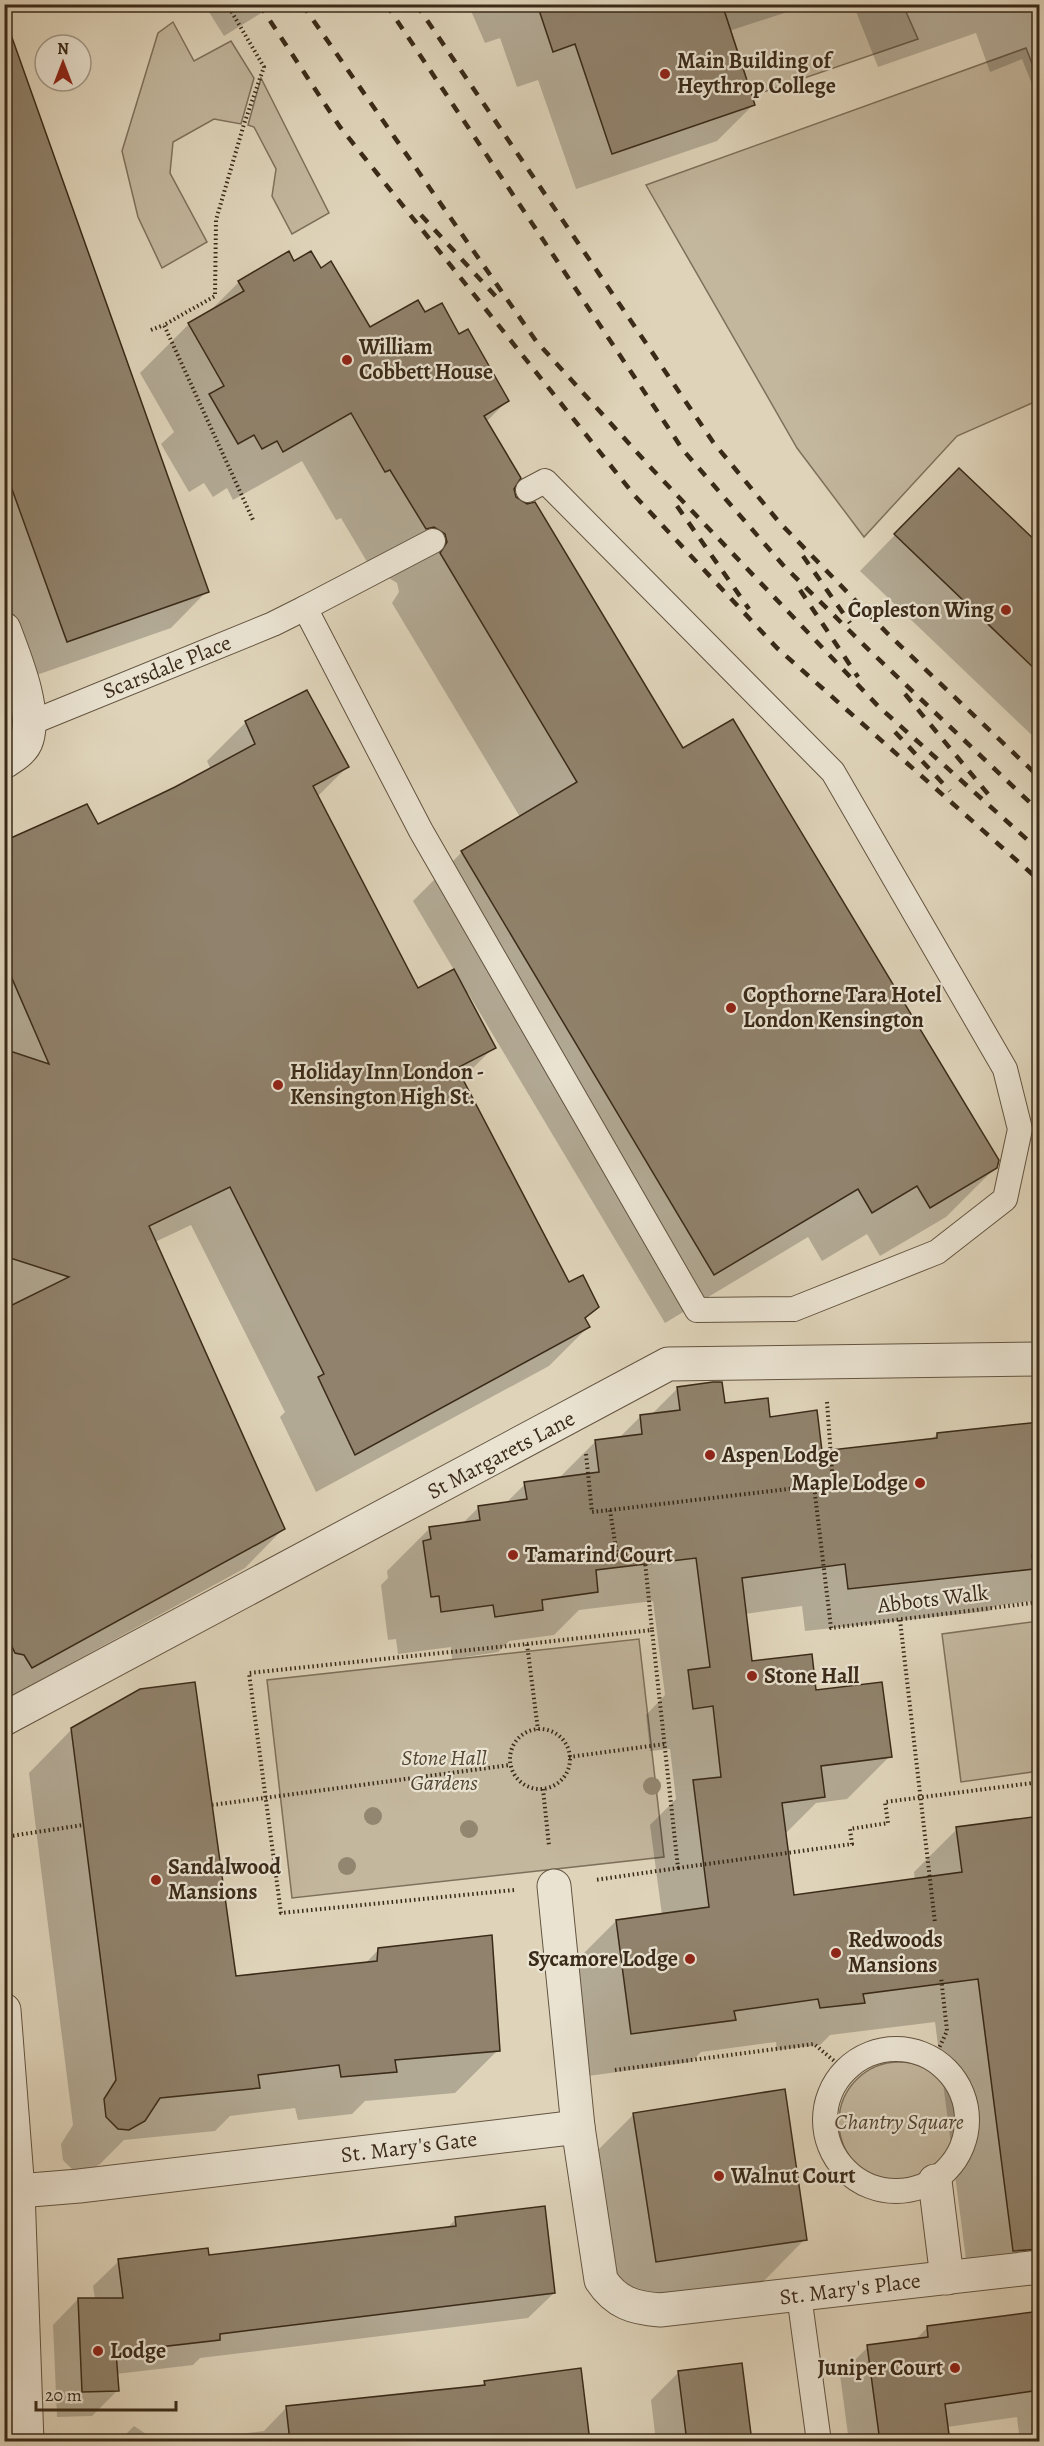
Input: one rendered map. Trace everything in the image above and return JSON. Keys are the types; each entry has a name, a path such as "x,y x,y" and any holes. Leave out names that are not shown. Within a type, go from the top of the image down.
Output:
{"street":[{"path":"4,629 20,672 28,724 26,741 18,753 4,762"},
{"name":"St Margarets Lane","path":"4,1719 669,1364 1040,1359"},
{"path":"554,1886 578,2127"},
{"path":"4,2010 18,2191 20,2438"},
{"name":"St. Mary's Gate","path":"18,2191 79,2186 578,2127"},
{"name":"St. Mary's Place","path":"578,2127 601,2280 609,2292 620,2300 642,2309 660,2310 1040,2267"},
{"path":"935,2181 947,2278"}],"lane":[{"path":"305,608 421,831 697,1310 794,1309 937,1252 1005,1199 1020,1129 1005,1069 832,772 545,481 528,490"},
{"name":"Scarsdale Place","path":"28,724 273,624 433,541"},
{"path":"888,2049 911,2050 934,2059 950,2072 961,2089 968,2110 968,2130 962,2150 950,2168 935,2181 915,2189 894,2192 874,2189 855,2179 840,2165 830,2148 824,2127 826,2106 832,2086 845,2070 864,2056 888,2049"},
{"path":"799,2295 819,2442"}],"path":[{"path":"151,330 215,296 216,220 244,124 264,67 227,4"},
{"path":"164,325 253,520"},
{"path":"581,1412 592,1512 832,1484 825,1362"},
{"name":"Abbots Walk","path":"814,1485 831,1628 1040,1602"},
{"path":"610,1510 617,1555 644,1552 678,1868"},
{"path":"900,1620 935,1923"},
{"path":"652,1630 249,1673 281,1913 554,1886 852,1844 850,1829 888,1823 885,1802 1040,1782"},
{"path":"527,1644 538,1730"},
{"path":"538,1730 555,1734 567,1748 569,1757 569,1766 560,1782 543,1789 526,1785 513,1773 510,1765 513,1745 519,1737 538,1730"},
{"path":"569,1757 665,1744"},
{"path":"212,1805 510,1765"},
{"path":"543,1789 554,1886"},
{"path":"4,1837 82,1825"},
{"path":"934,2059 947,2031 941,1977"},
{"path":"572,2075 814,2044 845,2070"}],"green space":[{"path":"739,4 903,5 918,39 752,96 724,10"},
{"path":"173,22 194,61 231,41 254,78 241,124 214,119 173,142 170,173 207,242 162,268 138,217 122,151 158,33"},
{"path":"1026,48 1040,84 1039,400 957,436 864,537 797,448 646,185"},
{"path":"261,78 329,213 292,234 272,196 276,169 254,127 248,125"},
{"path":"1039,1621 1039,1771 961,1782 942,1634"},
{"name":"Stone Hall Gardens","path":"639,1639 664,1857 292,1898 267,1680"},
{"name":"Chantry Square","path":"899,2062 922,2067 941,2080 954,2099 959,2122 954,2145 941,2164 922,2177 899,2182 876,2177 857,2164 844,2145 839,2122 844,2099 857,2080 876,2067"}],"building":[{"name":"Main Building of Heythrop College","path":"537,4 722,4 755,105 612,154 575,44 553,52"},
{"path":"10,32 209,592 67,642 4,467 4,33"},
{"name":"Copthorne Tara Hotel London Kensington","path":"289,251 294,261 311,251 321,268 331,261 370,327 418,300 425,312 442,303 459,334 468,329 509,401 484,416 521,478 514,489 516,497 527,504 535,502 683,748 733,719 999,1160 997,1168 930,1208 917,1186 872,1213 858,1189 714,1275 461,851 577,782 440,553 447,542 445,534 434,527 426,529 390,470 385,472 351,413 283,452 277,441 262,449 254,435 238,444 209,394 224,386 188,323 244,291 238,281"},
{"name":"Copleston Wing","path":"959,468 1040,545 1040,674 894,534"},
{"name":"Holiday Inn London - Kensington High St.","path":"307,690 349,767 313,786 418,988 454,969 496,1048 457,1068 569,1282 583,1275 599,1307 585,1318 590,1327 355,1455 318,1377 324,1374 230,1187 149,1226 285,1529 32,1668 24,1655 15,1653 6,1634 9,1622 4,1608 4,1309 69,1277 4,1256 4,1049 49,1064 4,960 4,841 87,804 98,824 175,787 255,744 245,721"},
{"path":"722,1382 725,1403 768,1398 770,1417 817,1410 822,1451 937,1438 937,1433 1040,1422 1040,1554 1032,1555 1034,1569 848,1589 845,1564 742,1578 752,1661 812,1654 816,1690 882,1682 892,1757 821,1766 825,1797 782,1803 794,1895 962,1872 956,1827 1040,1816 1040,2249 1013,2251 978,1979 863,1994 865,2003 820,2008 818,1999 734,2011 736,2020 631,2034 616,1920 709,1907 693,1780 721,1777 713,1706 693,1709 688,1670 710,1667 696,1558 596,1570 598,1592 542,1600 543,1610 495,1617 493,1605 441,1612 439,1596 431,1597 423,1541 431,1539 429,1527 480,1520 478,1506 527,1499 524,1482 599,1472 595,1440 642,1434 640,1415 680,1410 677,1387"},
{"name":"Sandalwood Mansions","path":"195,1682 236,1976 377,1961 378,1948 492,1935 500,2051 395,2060 397,2072 341,2077 339,2065 258,2075 260,2088 160,2098 145,2121 129,2130 118,2129 106,2117 104,2099 116,2080 71,1728 140,1689"},
{"name":"Walnut Court","path":"785,2089 807,2240 656,2262 633,2113"},
{"path":"545,2206 555,2293 220,2334 220,2340 116,2352 119,2391 82,2392 78,2298 123,2298 118,2259 208,2248 209,2255 456,2226 455,2217"},
{"name":"Juniper Court","path":"1040,2311 1040,2390 945,2404 950,2442 880,2442 867,2345 928,2337 927,2326"},
{"path":"742,2363 752,2442 687,2442 678,2371"},
{"path":"581,2368 590,2442 290,2442 286,2406 485,2385 484,2381"}],"railway":[{"path":"259,4 340,127 635,496 777,648 1040,881"},
{"path":"302,4 536,341 653,470 878,706 1040,851"},
{"path":"386,4 683,450 783,565 1040,812"},
{"path":"416,4 713,442 779,522 888,634 1040,778"},
{"path":"421,215 500,301"},
{"path":"677,506 749,609"},
{"path":"803,556 850,623"},
{"path":"800,590 858,677"},
{"path":"905,694 993,800"},
{"path":"895,732 950,791"}],"place":[{"name":"Main Building of Heythrop College","path":"665,74"},
{"name":"William Cobbett House","path":"347,360"},
{"name":"Copleston Wing","path":"1006,610"},
{"name":"Copthorne Tara Hotel London Kensington","path":"731,1008"},
{"name":"Holiday Inn London - Kensington High St.","path":"278,1085"},
{"name":"Aspen Lodge","path":"710,1455"},
{"name":"Maple Lodge","path":"920,1483"},
{"name":"Tamarind Court","path":"513,1555"},
{"name":"Stone Hall","path":"752,1676"},
{"name":"Sandalwood Mansions","path":"156,1880"},
{"name":"Redwoods Mansions","path":"836,1953"},
{"name":"Sycamore Lodge","path":"690,1959"},
{"name":"Walnut Court","path":"719,2176"},
{"name":"Lodge","path":"98,2351"},
{"name":"Juniper Court","path":"955,2368"}]}
